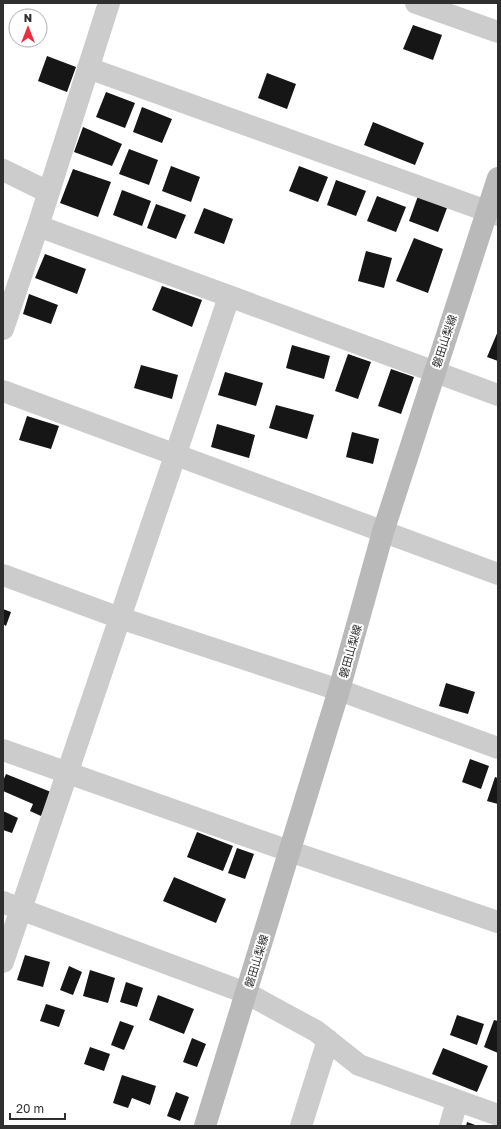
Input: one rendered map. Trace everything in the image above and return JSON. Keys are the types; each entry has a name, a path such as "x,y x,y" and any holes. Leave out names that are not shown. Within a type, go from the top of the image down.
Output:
{"main road":[{"name":"磐田山梨線","path":"205,1126 339,690 383,532 434,372 493,213 498,178"}],"street":[{"path":"3,329 38,226 109,3"},
{"path":"416,3 498,32"},
{"path":"88,68 493,213"},
{"path":"3,170 48,192"},
{"path":"38,226 498,395"},
{"path":"3,962 12,905 67,773 229,297"},
{"path":"3,391 498,574"},
{"path":"3,575 120,618 339,690 498,748"},
{"path":"3,750 289,851 498,922"},
{"path":"12,905 246,994 316,1031 359,1065 457,1101 496,1110"},
{"path":"301,1126 328,1040"},
{"path":"450,1126 457,1101"}],"building":[{"path":"413,25 442,35 433,60 403,49"},
{"path":"47,56 76,67 67,92 38,81"},
{"path":"267,73 296,84 287,109 258,98"},
{"path":"106,92 135,103 125,128 96,117"},
{"path":"142,107 172,119 162,143 133,132"},
{"path":"373,122 424,143 415,165 364,145"},
{"path":"83,127 122,144 112,166 74,152"},
{"path":"129,149 158,160 149,185 119,174"},
{"path":"171,166 200,177 191,202 162,191"},
{"path":"299,166 328,177 318,202 289,191"},
{"path":"73,169 111,182 98,217 60,203"},
{"path":"336,180 366,191 356,216 327,205"},
{"path":"122,190 151,201 142,226 113,215"},
{"path":"377,196 406,207 396,232 367,221"},
{"path":"418,196 447,208 438,232 409,221"},
{"path":"156,204 186,215 176,239 147,228"},
{"path":"204,208 233,219 224,244 194,233"},
{"path":"414,238 443,249 428,293 396,281"},
{"path":"366,251 392,258 384,288 358,281"},
{"path":"45,254 86,269 77,294 35,278"},
{"path":"162,286 202,300 192,327 152,310"},
{"path":"29,294 58,305 51,324 23,314"},
{"path":"498,331 498,361 487,357"},
{"path":"292,345 330,356 324,379 286,368"},
{"path":"348,354 371,362 358,399 335,391"},
{"path":"141,365 178,375 172,399 134,388"},
{"path":"391,369 414,377 401,414 378,406"},
{"path":"225,372 263,383 256,406 218,395"},
{"path":"276,405 314,415 307,439 269,428"},
{"path":"27,416 59,426 51,449 19,440"},
{"path":"217,424 255,435 249,458 211,447"},
{"path":"352,432 379,439 373,464 346,457"},
{"path":"3,609 11,612 6,626 3,624"},
{"path":"446,683 475,692 468,714 439,706"},
{"path":"470,759 489,766 481,789 462,782"},
{"path":"6,774 51,792 41,816 30,811 33,804 3,791 3,781"},
{"path":"495,777 498,778 498,804 487,801"},
{"path":"3,811 18,818 12,833 3,830"},
{"path":"197,832 233,846 223,871 187,857"},
{"path":"237,848 254,854 245,879 228,873"},
{"path":"174,877 226,899 216,923 163,901"},
{"path":"25,955 50,962 43,987 17,980"},
{"path":"69,966 82,972 73,995 60,990"},
{"path":"90,970 115,978 108,1003 83,996"},
{"path":"126,982 143,988 137,1007 120,1002"},
{"path":"158,995 194,1009 184,1034 149,1020"},
{"path":"46,1004 65,1010 59,1027 40,1021"},
{"path":"457,1015 484,1024 477,1045 450,1035"},
{"path":"494,1020 498,1021 498,1053 484,1047"},
{"path":"120,1021 134,1026 124,1050 111,1045"},
{"path":"192,1038 206,1044 197,1067 183,1062"},
{"path":"90,1047 110,1054 104,1071 84,1064"},
{"path":"443,1048 488,1066 477,1092 432,1074"},
{"path":"122,1075 156,1086 150,1105 132,1098 128,1108 113,1103"},
{"path":"176,1092 189,1097 180,1121 167,1116"},
{"path":"467,1122 478,1126 466,1126"}]}
